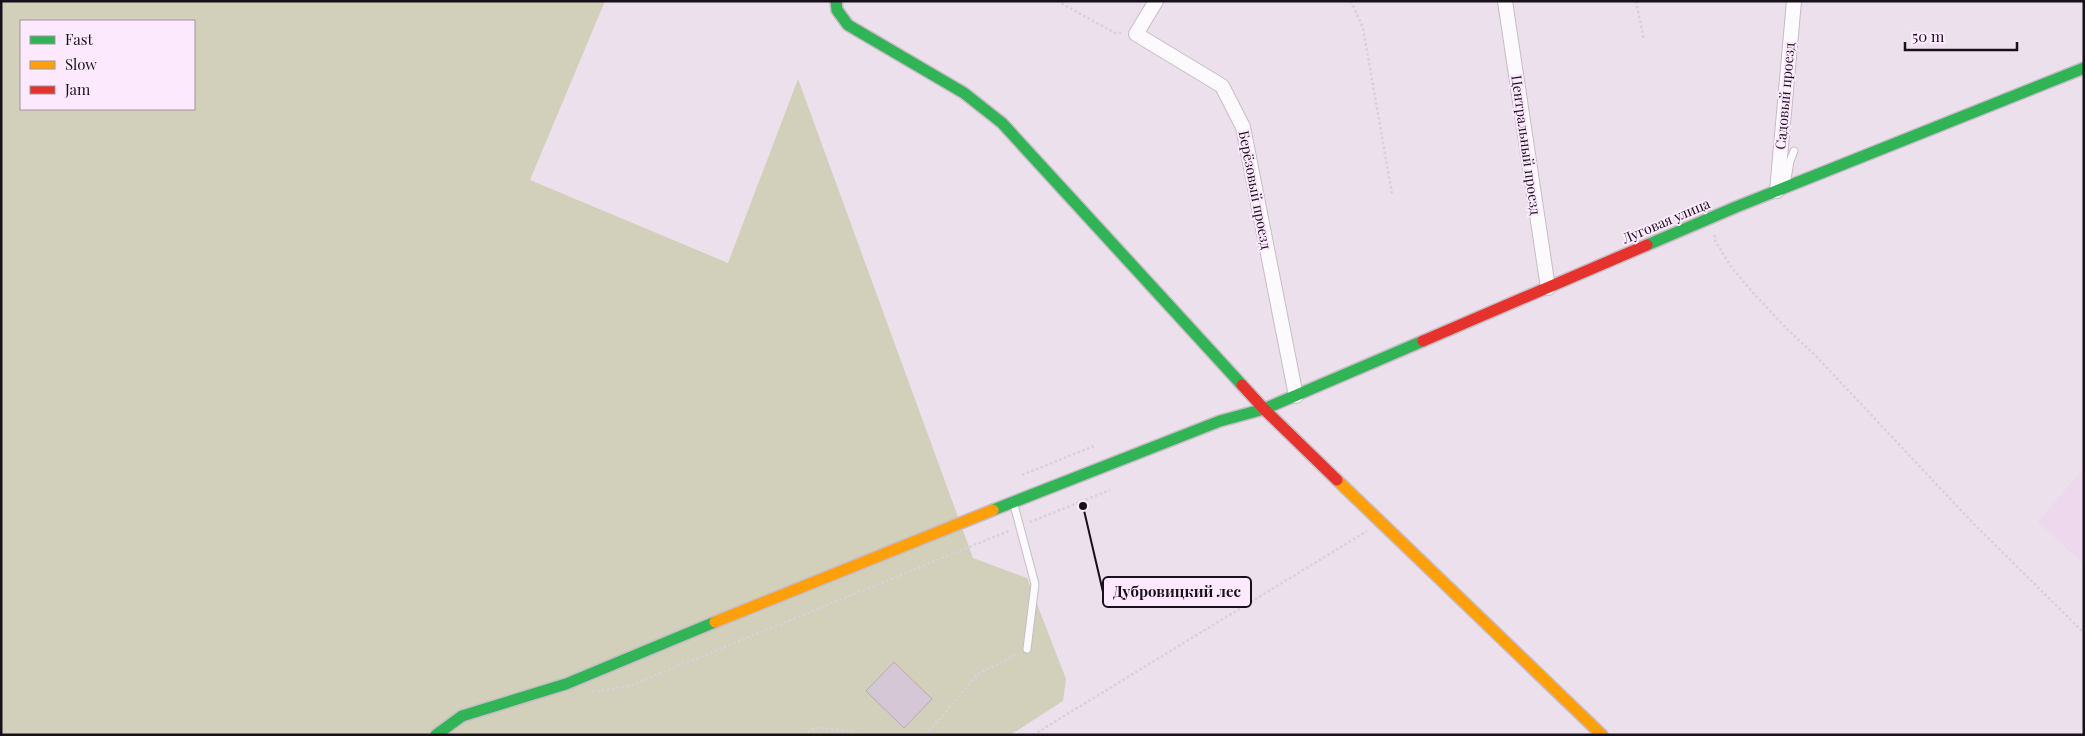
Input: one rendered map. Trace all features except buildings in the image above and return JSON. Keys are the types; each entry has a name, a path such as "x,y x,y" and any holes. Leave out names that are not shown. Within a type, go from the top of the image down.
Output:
{"street":[{"path":"836,1 837,10 848,25 964,92 1002,123 1264,409 1602,735"},
{"path":"1136,34 1156,1"},
{"name":"Центральный проезд","path":"1505,1 1548,288"},
{"name":"Садовый проезд","path":"1782,189 1794,1"},
{"name":"Берёзовый проезд","path":"1136,34 1222,86 1243,127 1296,396"},
{"name":"Луговая улица","path":"436,735 462,716 566,684 613,663 1013,502 1220,421 1264,409 1712,218 2084,68"}],"lane":[{"path":"1782,189 1794,151"},
{"path":"1013,502 1035,584 1027,649"}],"path":[{"path":"1057,1 1115,33 1136,34"},
{"path":"1351,1 1362,28 1392,194"},
{"path":"1636,1 1644,40"},
{"path":"1712,218 1717,224 1714,239 1732,268 1756,296 1815,355 1971,521 2084,633"},
{"path":"1022,475 1094,446"},
{"path":"592,692 629,686 1110,490"},
{"path":"1033,735 1382,522"},
{"path":"926,735 978,674 1027,649"},
{"path":"803,735 815,728 853,731 858,735"}],"shaded area":[{"path":"1,1 605,1 530,180 728,263 798,79 973,558 1027,578 1066,679 1063,701 1010,735 1,735"},
{"path":"2084,468 2084,564 2038,522"}],"traffic: fast":[{"path":"836,1 837,10 848,25 964,93 1002,123 1242,385"},
{"path":"1647,245 1736,207 2084,68"},
{"path":"993,510 1220,421 1264,409 1423,341"},
{"path":"436,735 462,716 566,684 715,622"}],"traffic: slow":[{"path":"1337,480 1602,735"},
{"path":"715,622 993,510"}],"traffic: jam":[{"path":"1423,341 1647,245"},
{"path":"1242,385 1337,480"}],"place":[{"name":"Дубровицкий лес","path":"1083,506"}]}
